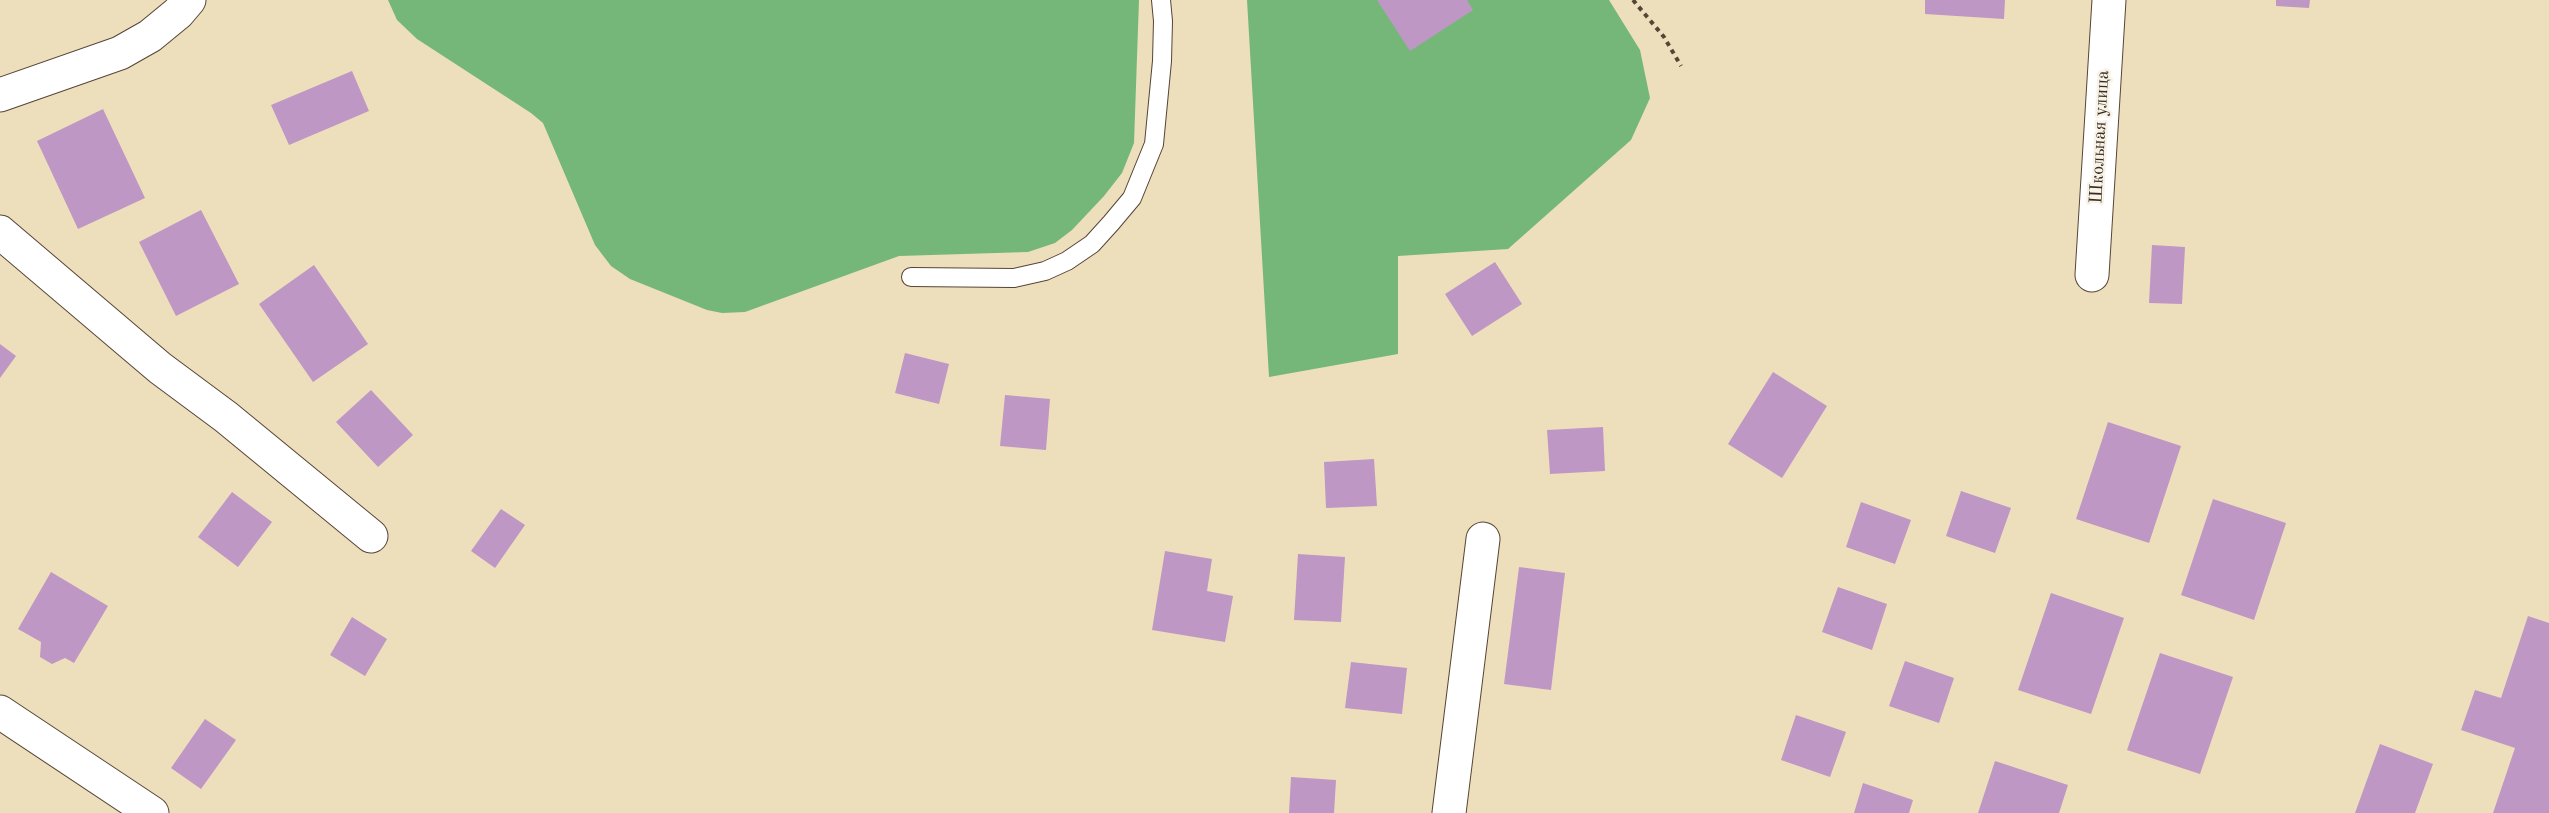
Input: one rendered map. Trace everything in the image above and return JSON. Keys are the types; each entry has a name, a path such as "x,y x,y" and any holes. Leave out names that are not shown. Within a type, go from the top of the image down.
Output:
{"street":[{"path":"0,95 120,54 150,36 178,13 189,0"},
{"name":"Школьная улица","path":"2092,275 2109,0"},
{"path":"0,232 160,368 226,417 370,536"},
{"path":"1449,813 1483,539"},
{"path":"0,712 152,813"}],"lane":[{"path":"911,277 1014,278 1045,271 1067,261 1112,224 1132,198 1154,144 1162,61 1161,0"}],"path":[{"path":"1633,0 1664,37 1681,66"}],"green space":[{"path":"388,0 1139,0 1134,143 1122,173 1104,196 1072,230 1055,243 1028,252 899,256 745,312 722,313 707,310 630,279 611,266 595,245 543,123 417,39 397,20"},
{"path":"1247,0 1609,0 1640,50 1650,98 1631,140 1508,249 1398,256 1398,354 1269,377"}],"building":[{"path":"1377,0 1467,0 1473,10 1410,51"},
{"path":"1925,0 2005,0 2004,19 1925,14"},
{"path":"2276,0 2310,0 2309,8 2276,6"},
{"path":"352,71 369,111 289,145 271,105"},
{"path":"103,109 145,198 78,229 37,141"},
{"path":"201,210 239,284 176,316 139,242"},
{"path":"2152,245 2185,247 2182,304 2149,303"},
{"path":"1495,262 1522,304 1472,336 1445,294"},
{"path":"314,265 368,344 313,382 259,304"},
{"path":"0,344 16,356 0,378"},
{"path":"905,353 949,364 939,404 895,393"},
{"path":"1773,372 1827,406 1782,478 1728,444"},
{"path":"371,390 413,435 378,467 336,422"},
{"path":"1005,395 1050,399 1046,450 1000,446"},
{"path":"2108,422 2181,446 2149,543 2076,519"},
{"path":"1603,427 1605,471 1550,474 1547,430"},
{"path":"1374,459 1377,506 1326,508 1324,462"},
{"path":"1961,491 2011,508 1995,553 1946,536"},
{"path":"232,492 272,522 238,567 198,537"},
{"path":"2213,499 2286,523 2254,620 2181,595"},
{"path":"1861,502 1911,520 1895,564 1846,547"},
{"path":"501,509 525,525 495,568 471,551"},
{"path":"1165,551 1212,559 1207,591 1233,596 1225,642 1152,630"},
{"path":"1298,554 1345,557 1341,622 1294,620"},
{"path":"1519,567 1565,573 1551,690 1504,684"},
{"path":"51,572 108,606 74,663 65,658 52,664 40,657 41,642 18,629"},
{"path":"1838,587 1887,604 1872,650 1822,632"},
{"path":"2051,593 2124,618 2091,714 2018,690"},
{"path":"2528,616 2549,623 2549,813 2493,813 2515,748 2461,730 2475,690 2501,698"},
{"path":"352,617 387,639 365,676 330,655"},
{"path":"2160,653 2233,677 2200,774 2127,750"},
{"path":"1905,661 1954,678 1939,723 1889,706"},
{"path":"1351,662 1407,668 1402,714 1345,708"},
{"path":"1796,715 1846,732 1830,777 1781,760"},
{"path":"205,719 236,740 201,789 171,768"},
{"path":"2380,744 2433,764 2415,813 2355,813"},
{"path":"1995,761 2068,785 2059,813 1978,813"},
{"path":"1291,777 1336,780 1334,813 1289,813"},
{"path":"1863,783 1913,800 1909,813 1854,813"}]}
